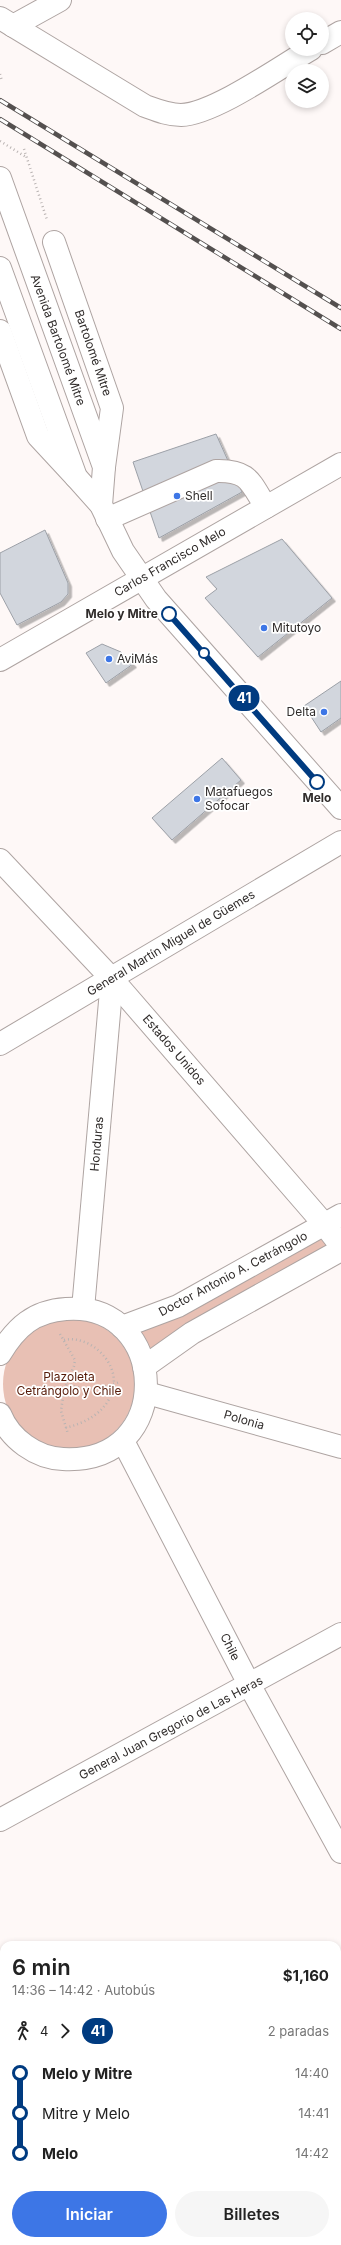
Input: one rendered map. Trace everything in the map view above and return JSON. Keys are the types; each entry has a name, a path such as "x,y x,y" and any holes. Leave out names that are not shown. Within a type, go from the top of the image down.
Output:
{"street":[{"path":"6,22 60,0"},
{"path":"6,22 145,106 162,112 180,115 200,112 219,103 300,56"},
{"path":"329,39 341,32"},
{"name":"Avenida Bartolomé Mitre","path":"0,178 104,467 104,512"},
{"name":"Bartolomé Mitre","path":"54,242 112,408 104,467"},
{"name":"Avenida Bartolomé Mitre","path":"0,268 76,477 104,512 123,551 140,579 341,808"},
{"path":"0,331 38,436 76,477"},
{"name":"Carlos Francisco Melo","path":"0,660 341,464"},
{"path":"104,512 216,471 234,470 248,478 266,507"},
{"name":"General Martín Miguel de Güemes","path":"0,1044 341,842"},
{"name":"Estados Unidos","path":"0,860 112,979 333,1220 341,1246"},
{"name":"Honduras","path":"83,1309 112,979"},
{"name":"Doctor Antonio A. Cetrángolo","path":"122,1327 178,1306 333,1220"},
{"path":"144,1367 192,1333 341,1250"},
{"path":"0,1354 11,1335 30,1319 59,1309 83,1309 101,1314 122,1327 137,1346 144,1367 147,1393 143,1411 135,1427 123,1441 102,1454 78,1460 54,1459 6,1438 0,1414"},
{"name":"Polonia","path":"147,1393 341,1447"},
{"name":"Chile","path":"123,1441 250,1686 341,1852"},
{"name":"General Juan Gregorio de Las Heras","path":"0,1820 250,1686 341,1634"}],"path":[{"path":"0,74 2,81"},
{"path":"0,141 27,157"},
{"path":"24,148 54,242"},
{"path":"47,1312 74,1360 74,1366 64,1390 61,1411 65,1428 78,1460"},
{"path":"64,1340 84,1341 96,1348 106,1358 112,1372 114,1384 112,1393 105,1406 93,1417 65,1428"},
{"path":"67,1382 74,1387 84,1388 114,1384 124,1381 144,1367"}],"green space":[{"path":"341,1215 341,1250 144,1367 122,1327"},
{"name":"Plazoleta Cetrángolo y Chile","path":"62,1318 76,1318 94,1323 106,1329 116,1337 124,1347 130,1359 134,1371 134,1397 130,1409 124,1421 116,1431 106,1439 94,1445 76,1450 62,1450 44,1445 32,1439 22,1431 14,1421 8,1409 3,1391 3,1377 8,1359 14,1347 22,1337 32,1329 44,1323"}],"building":[{"path":"216,434 242,492 159,538 133,462"},
{"path":"45,530 68,583 68,594 61,602 17,625 0,593 0,553"},
{"name":"Mitutoyo","path":"282,539 332,598 258,657 205,598 217,589 206,577"},
{"name":"AviMás","path":"102,644 121,652 133,664 106,683 86,653"},
{"name":"Delta","path":"341,681 341,718 321,732 304,706"},
{"name":"Matafuegos Sofocar","path":"222,758 241,780 172,840 152,818"}],"railway":[{"path":"0,100 341,308"},
{"path":"0,119 341,329"}],"bus line":[{"name":"41","path":"169,614 317,782"}],"place":[{"name":"Shell","path":"177,496"},
{"name":"Melo y Mitre","path":"169,614"},
{"name":"Mitutoyo","path":"264,628"},
{"name":"AviMás","path":"109,659"},
{"name":"Delta","path":"324,712"},
{"name":"Melo","path":"317,782"},
{"name":"Matafuegos Sofocar","path":"197,799"}]}
